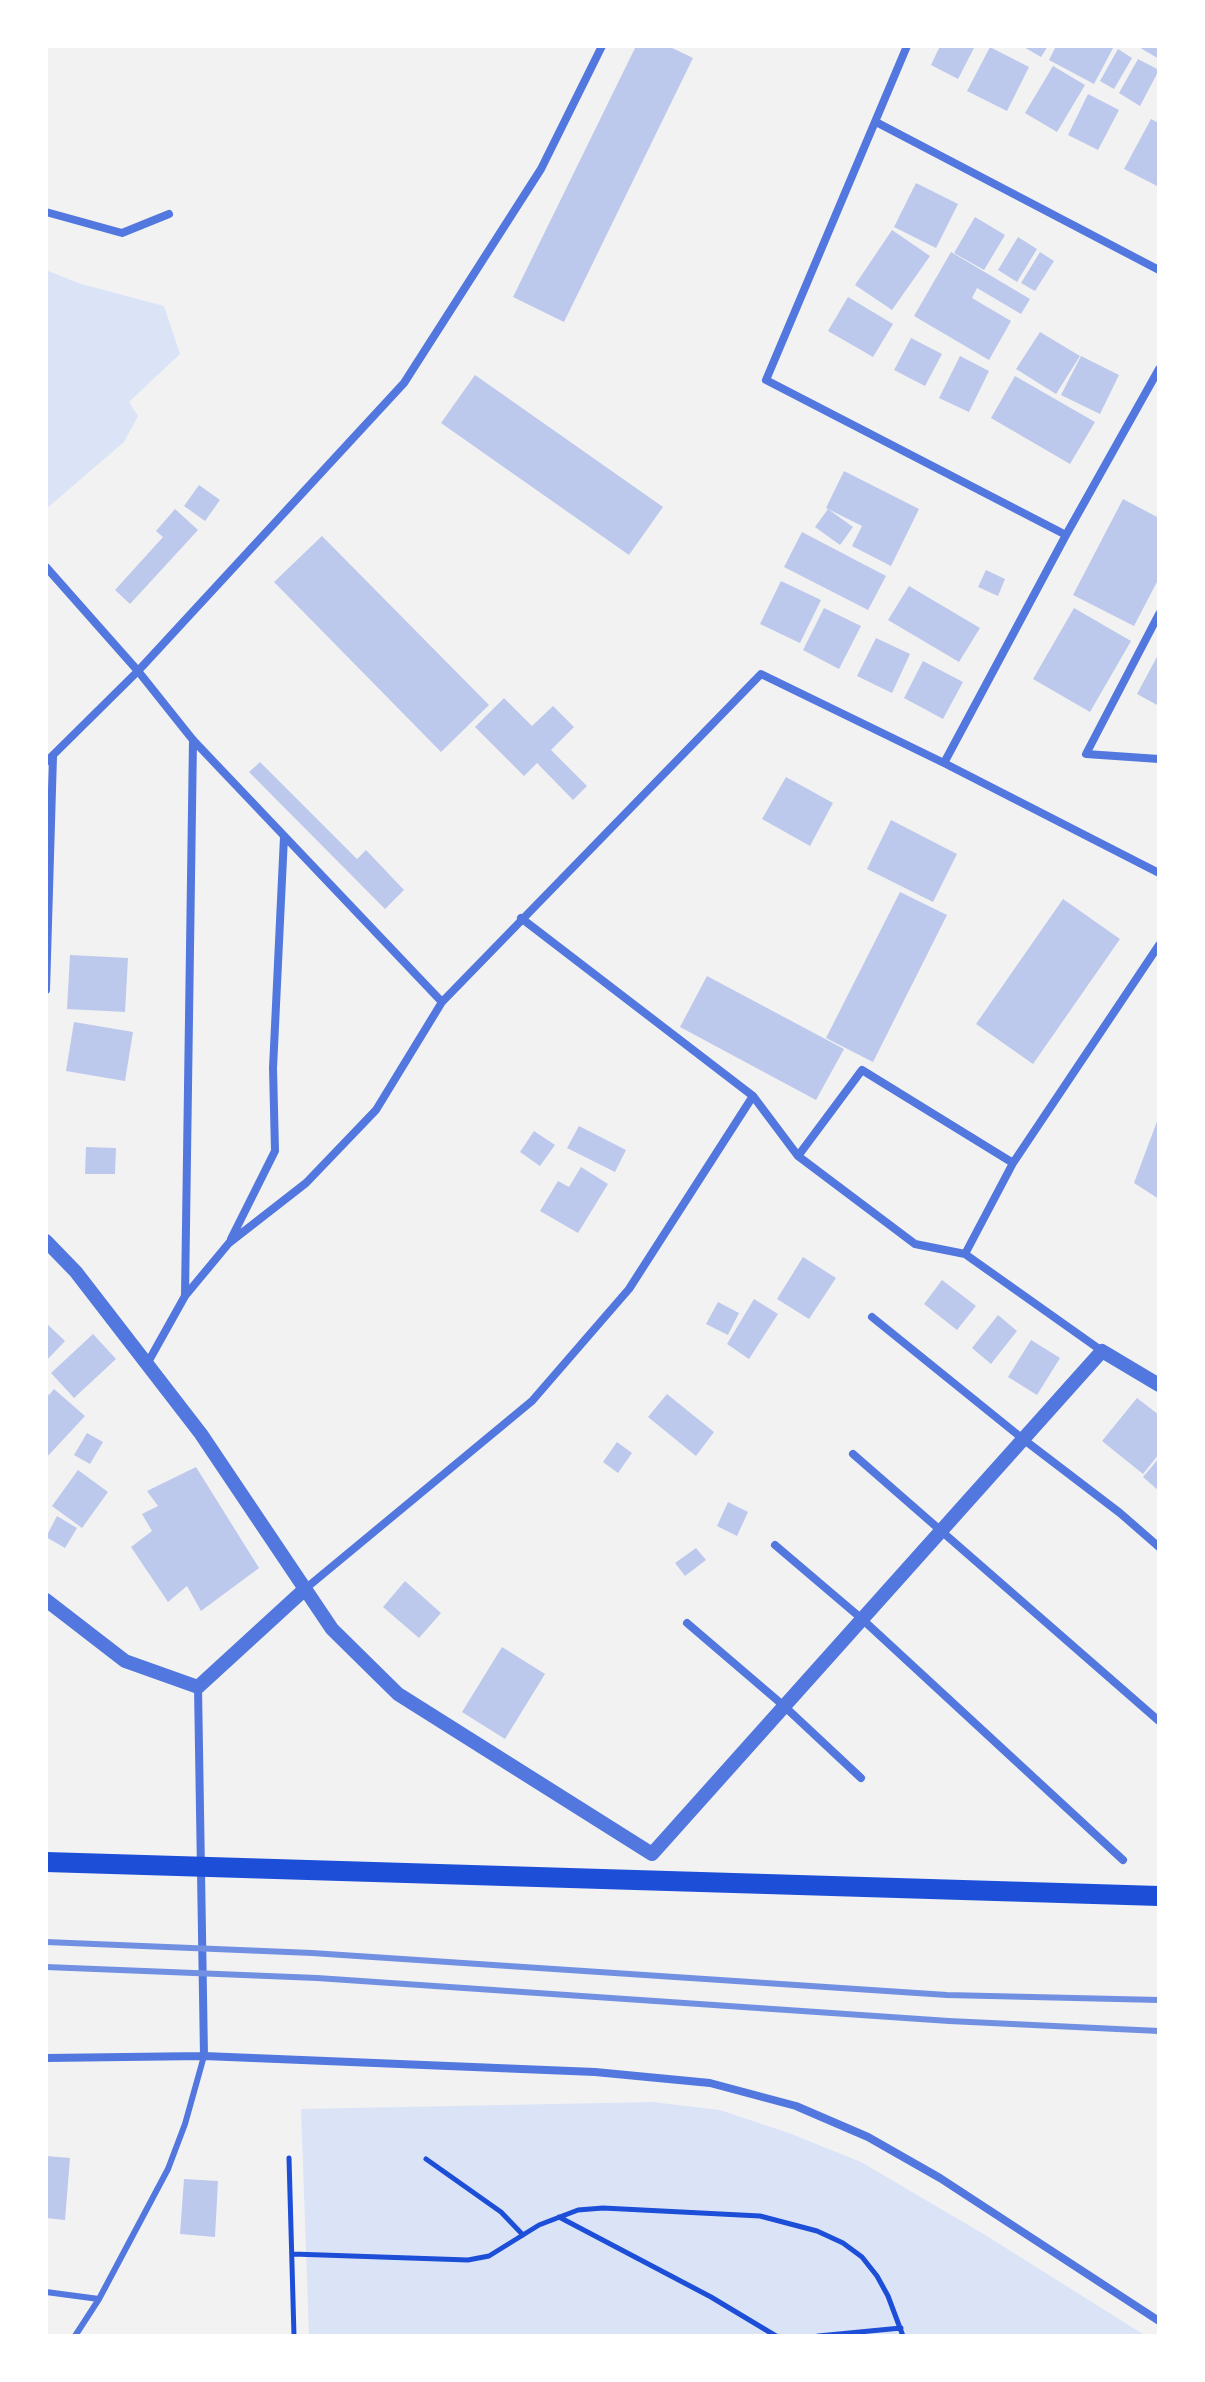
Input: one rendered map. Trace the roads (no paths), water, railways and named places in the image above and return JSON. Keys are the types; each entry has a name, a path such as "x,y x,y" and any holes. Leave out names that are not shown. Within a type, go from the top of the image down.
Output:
{"main road":[{"path":"46,1862 1159,1896"}],"street":[{"path":"46,990 50,759 138,671 404,383 541,169 602,46"},
{"path":"907,46 766,380 1066,535"},
{"path":"876,122 1159,270"},
{"path":"46,212 122,233 169,214"},
{"path":"944,763 1159,369"},
{"path":"46,567 138,671 193,740 442,1002"},
{"path":"1159,614 1086,754 1159,759"},
{"path":"146,1365 185,1296 229,1243 306,1183 376,1110 442,1002 761,674 1159,873"},
{"path":"185,1296 193,740"},
{"path":"229,1243 275,1151 273,1068 284,837"},
{"path":"521,918 753,1096 798,1156 915,1244 965,1254 1102,1351 1159,1385"},
{"path":"965,1254 1013,1163 1159,945"},
{"path":"798,1156 862,1070 1013,1163"},
{"path":"204,2056 198,1687 305,1589 532,1401 629,1289 753,1096"},
{"path":"46,1241 76,1272 201,1434 332,1629 398,1694 652,1854 1102,1351"},
{"path":"872,1317 1159,1547"},
{"path":"853,1454 1159,1721"},
{"path":"775,1545 862,1619 1123,1860"},
{"path":"46,1600 125,1661 198,1687"},
{"path":"687,1623 784,1706 861,1778"},
{"path":"46,2058 204,2056 595,2072 710,2083 796,2106 868,2137 940,2178 1159,2321"}],"lane":[{"path":"75,2336 99,2299 168,2169 185,2124 204,2056"},
{"path":"46,2292 99,2299"}],"railway":[{"path":"46,1942 312,1953 947,1995 1159,2000"},
{"path":"46,1967 317,1978 949,2021 1159,2031"}]}
